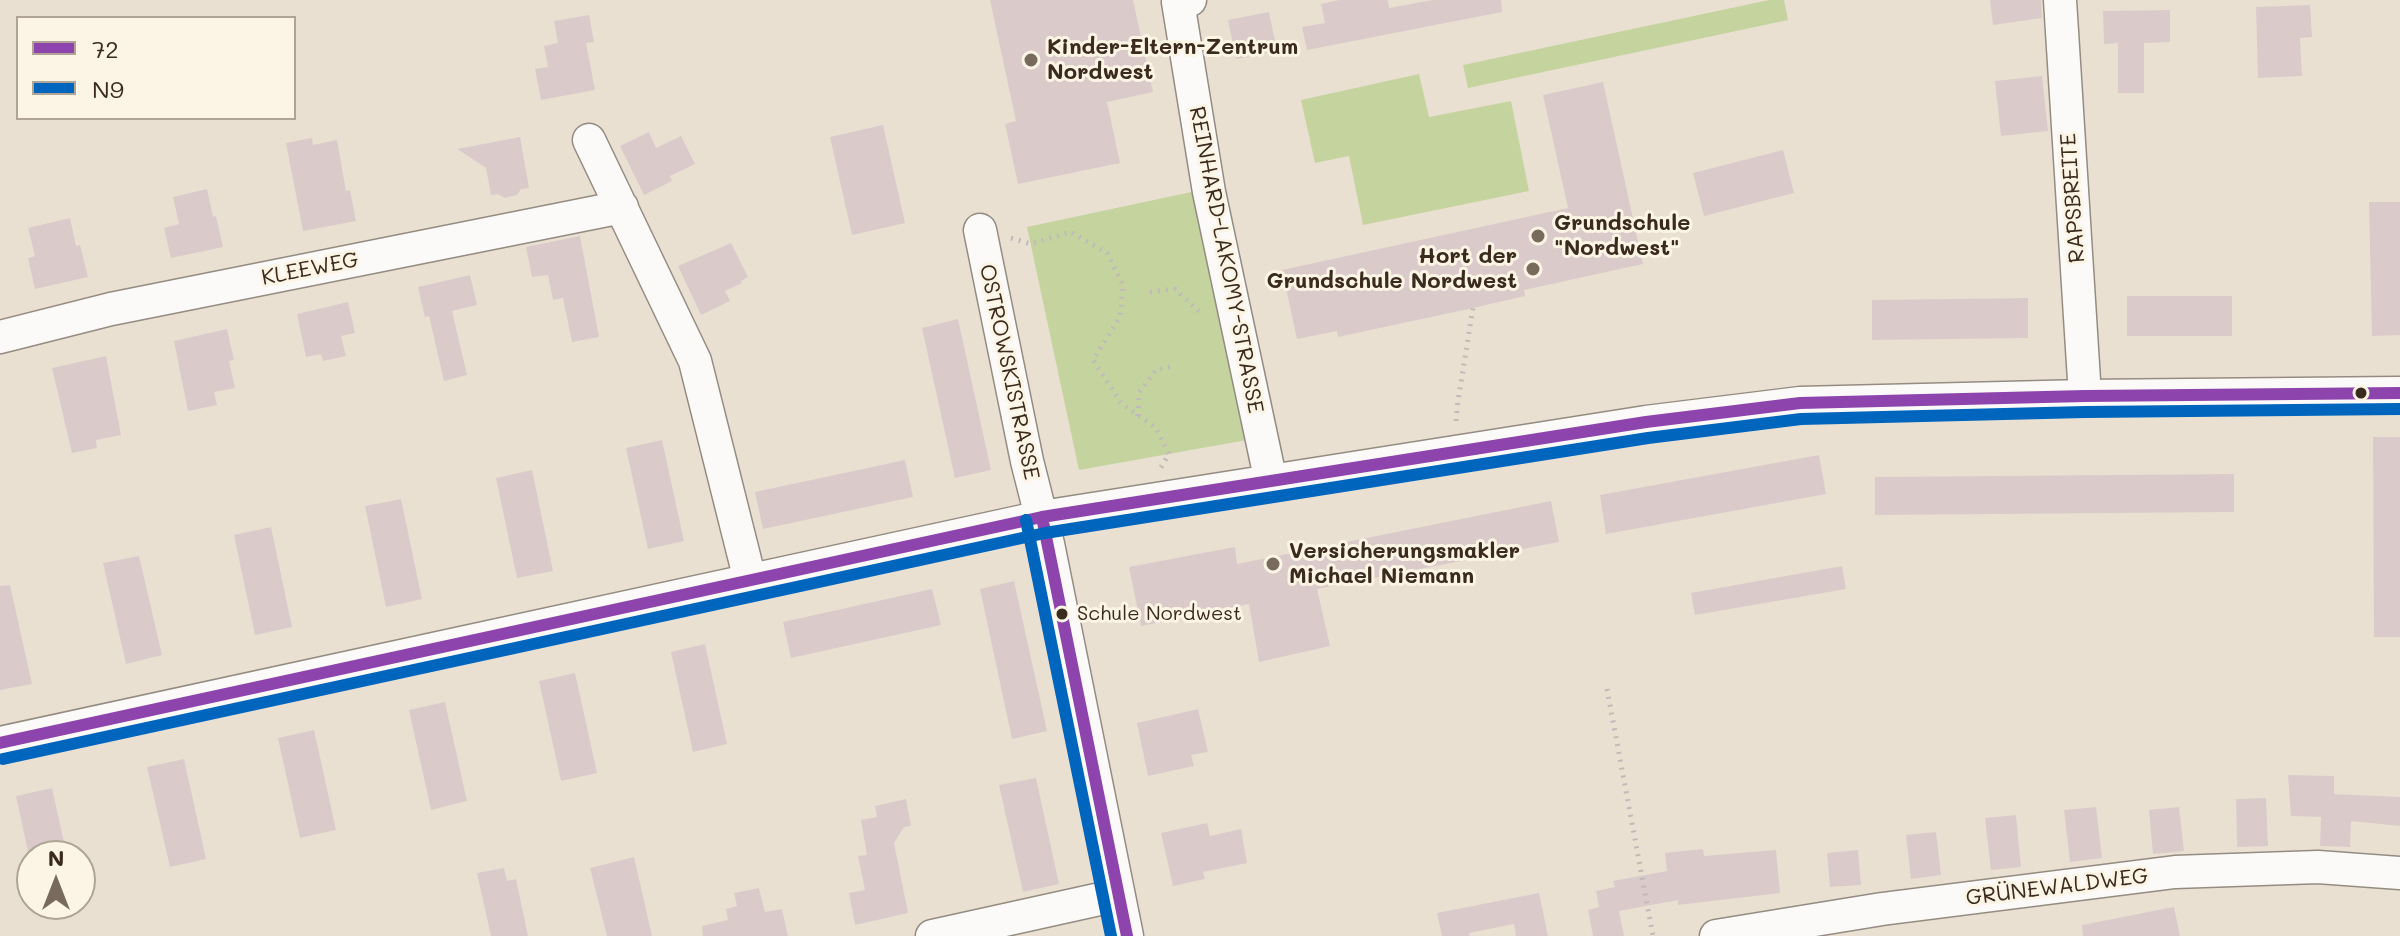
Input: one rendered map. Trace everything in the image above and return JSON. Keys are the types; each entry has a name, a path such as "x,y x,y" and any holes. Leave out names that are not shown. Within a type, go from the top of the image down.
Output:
{"street":[{"name":"REINHARD-LAKOMY-STRASSE","path":"1190,0 1178,2 1209,192 1271,482"},
{"name":"RAPSBREITE","path":"2060,0 2085,396"},
{"path":"589,140 695,361 750,580"},
{"name":"KLEEWEG","path":"0,337 127,306 622,207"},
{"name":"OSTROWSKISTRASSE","path":"980,230 1127,936"},
{"path":"0,743 1042,517 1646,422 1800,403 2400,393"},
{"name":"GRÜNEWALDWEG","path":"1716,936 1882,909 2175,872 2318,867 2400,873"},
{"path":"932,936 1118,895"}],"path":[{"path":"980,230 1031,244 1071,232 1107,253 1123,285 1120,317 1093,360 1121,403 1156,428 1169,454 1157,475"},
{"path":"1150,292 1175,289 1226,336 1240,334"},
{"path":"1456,429 1473,308"},
{"path":"1138,417 1139,393 1156,370 1174,366"},
{"path":"1607,689 1653,936"}],"green space":[{"path":"1769,0 1784,0 1788,20 1468,88 1463,65"},
{"path":"1419,74 1429,117 1511,101 1529,191 1363,225 1349,156 1315,163 1301,100"},
{"path":"1196,191 1247,440 1079,470 1027,227"}],"building":[{"path":"990,0 1133,0 1153,92 1107,102 1120,163 1018,184 1005,124 1016,121"},
{"path":"1339,0 1388,0 1389,8 1433,0 1501,0 1502,12 1307,50 1302,27 1325,23 1321,4"},
{"path":"1990,0 2041,0 2042,18 1993,25"},
{"path":"2310,5 2312,37 2300,38 2302,76 2258,78 2256,7"},
{"path":"2170,10 2170,42 2144,43 2144,93 2118,93 2118,43 2104,44 2103,11"},
{"path":"1269,12 1277,51 1236,59 1228,20"},
{"path":"589,15 594,42 586,43 595,90 541,100 535,69 548,67 544,46 558,43 554,21"},
{"path":"2042,76 2048,131 2001,136 1995,81"},
{"name":"Grundschule \"Nordwest\"","path":"1603,82 1643,264 1524,290 1525,296 1473,308 1338,337 1337,331 1297,339 1282,270 1568,208 1543,95"},
{"path":"883,125 905,223 852,235 830,137"},
{"path":"649,132 656,148 681,136 695,164 670,176 672,181 644,195 620,146"},
{"path":"520,137 529,188 505,198 498,194 491,195 486,168 457,149"},
{"path":"312,138 313,145 337,140 346,191 350,190 356,221 303,231 286,143"},
{"path":"1783,150 1794,193 1704,216 1693,173"},
{"path":"207,189 223,247 171,258 164,228 179,224 173,197"},
{"path":"2369,202 2400,202 2400,335 2372,336"},
{"path":"70,218 76,246 80,245 88,277 35,289 28,258 35,256 28,228"},
{"path":"580,236 599,337 572,342 563,298 553,300 548,275 532,277 526,247"},
{"path":"731,243 748,277 725,291 730,301 701,315 678,266"},
{"path":"470,275 477,305 452,311 467,375 444,381 429,316 425,317 418,287"},
{"path":"2127,296 2232,296 2232,336 2127,336"},
{"path":"2028,298 2028,338 1872,340 1872,300"},
{"path":"348,302 355,333 341,336 346,356 323,361 321,354 306,357 297,314"},
{"path":"958,319 991,470 955,478 922,328"},
{"path":"227,329 234,360 229,361 235,388 214,392 217,405 188,411 174,341"},
{"path":"106,356 121,435 96,440 97,448 72,453 52,368"},
{"path":"2373,437 2400,437 2400,637 2374,637"},
{"path":"662,440 684,541 648,549 626,448"},
{"path":"1819,455 1826,494 1606,534 1600,495"},
{"path":"905,460 913,497 763,529 755,492"},
{"path":"532,470 553,571 517,578 496,478"},
{"path":"2234,474 2234,512 1875,515 1875,477"},
{"path":"401,499 422,599 386,607 365,506"},
{"path":"1551,501 1559,542 1317,589 1330,646 1259,662 1249,604 1141,626 1129,567 1235,547 1237,564"},
{"path":"271,527 292,627 255,635 234,535"},
{"path":"139,556 162,655 126,664 103,563"},
{"path":"1842,566 1846,589 1695,615 1691,593"},
{"path":"1014,581 1047,731 1012,739 980,589"},
{"path":"10,585 32,684 0,690 0,586"},
{"path":"932,589 941,625 791,658 783,622"},
{"path":"705,644 727,744 693,752 671,652"},
{"path":"575,673 597,773 561,781 539,681"},
{"path":"445,702 467,801 431,810 409,710"},
{"path":"1198,709 1208,752 1191,755 1194,766 1148,776 1137,723"},
{"path":"314,730 336,830 300,838 278,738"},
{"path":"184,759 206,859 170,867 147,767"},
{"path":"2288,775 2334,776 2334,794 2400,797 2400,826 2351,821 2350,847 2320,846 2321,817 2291,816"},
{"path":"1036,778 1059,884 1023,892 999,785"},
{"path":"52,788 63,840 26,840 16,796"},
{"path":"2266,798 2268,846 2237,847 2236,799"},
{"path":"906,799 911,826 904,827 894,843 908,913 855,925 849,893 865,890 858,856 867,855 861,820 877,817 875,806"},
{"path":"2096,807 2102,858 2070,862 2064,810"},
{"path":"2179,807 2184,851 2153,854 2149,810"},
{"path":"2016,815 2021,867 1991,870 1985,818"},
{"path":"1207,823 1210,836 1241,829 1247,863 1203,872 1205,879 1173,886 1161,833"},
{"path":"1936,832 1941,875 1911,879 1906,835"},
{"path":"1703,849 1704,856 1776,850 1780,893 1678,905 1678,900 1619,911 1624,936 1593,936 1588,910 1599,907 1596,891 1615,887 1613,881 1667,871 1665,853"},
{"path":"1858,850 1861,885 1830,887 1827,853"},
{"path":"634,857 652,936 607,936 590,868"},
{"path":"504,868 507,881 516,879 528,936 491,936 477,873"},
{"path":"759,888 765,912 782,909 788,936 703,936 702,926 728,920 726,909 737,906 734,893"},
{"path":"1539,893 1548,936 1516,936 1514,924 1469,933 1470,936 1442,936 1437,913"},
{"path":"2174,907 2180,936 2083,936 2082,925"}],"transit line":[{"name":"72","path":"0,743 1042,517 1646,422 1800,403 2400,393"},
{"name":"N9","path":"3,759 1045,533 1648,438 1801,419 2400,409"},
{"name":"72","path":"1042,517 1127,936"},
{"name":"N9","path":"1026,520 1111,936"}],"place":[{"name":"Kinder-Eltern-Zentrum Nordwest","path":"1031,60"},
{"name":"Grundschule \"Nordwest\"","path":"1538,236"},
{"name":"Hort der Grundschule Nordwest","path":"1533,269"},
{"name":"Versicherungsmakler Michael Niemann","path":"1273,564"},
{"name":"Schule Nordwest","path":"1062,614"}]}
